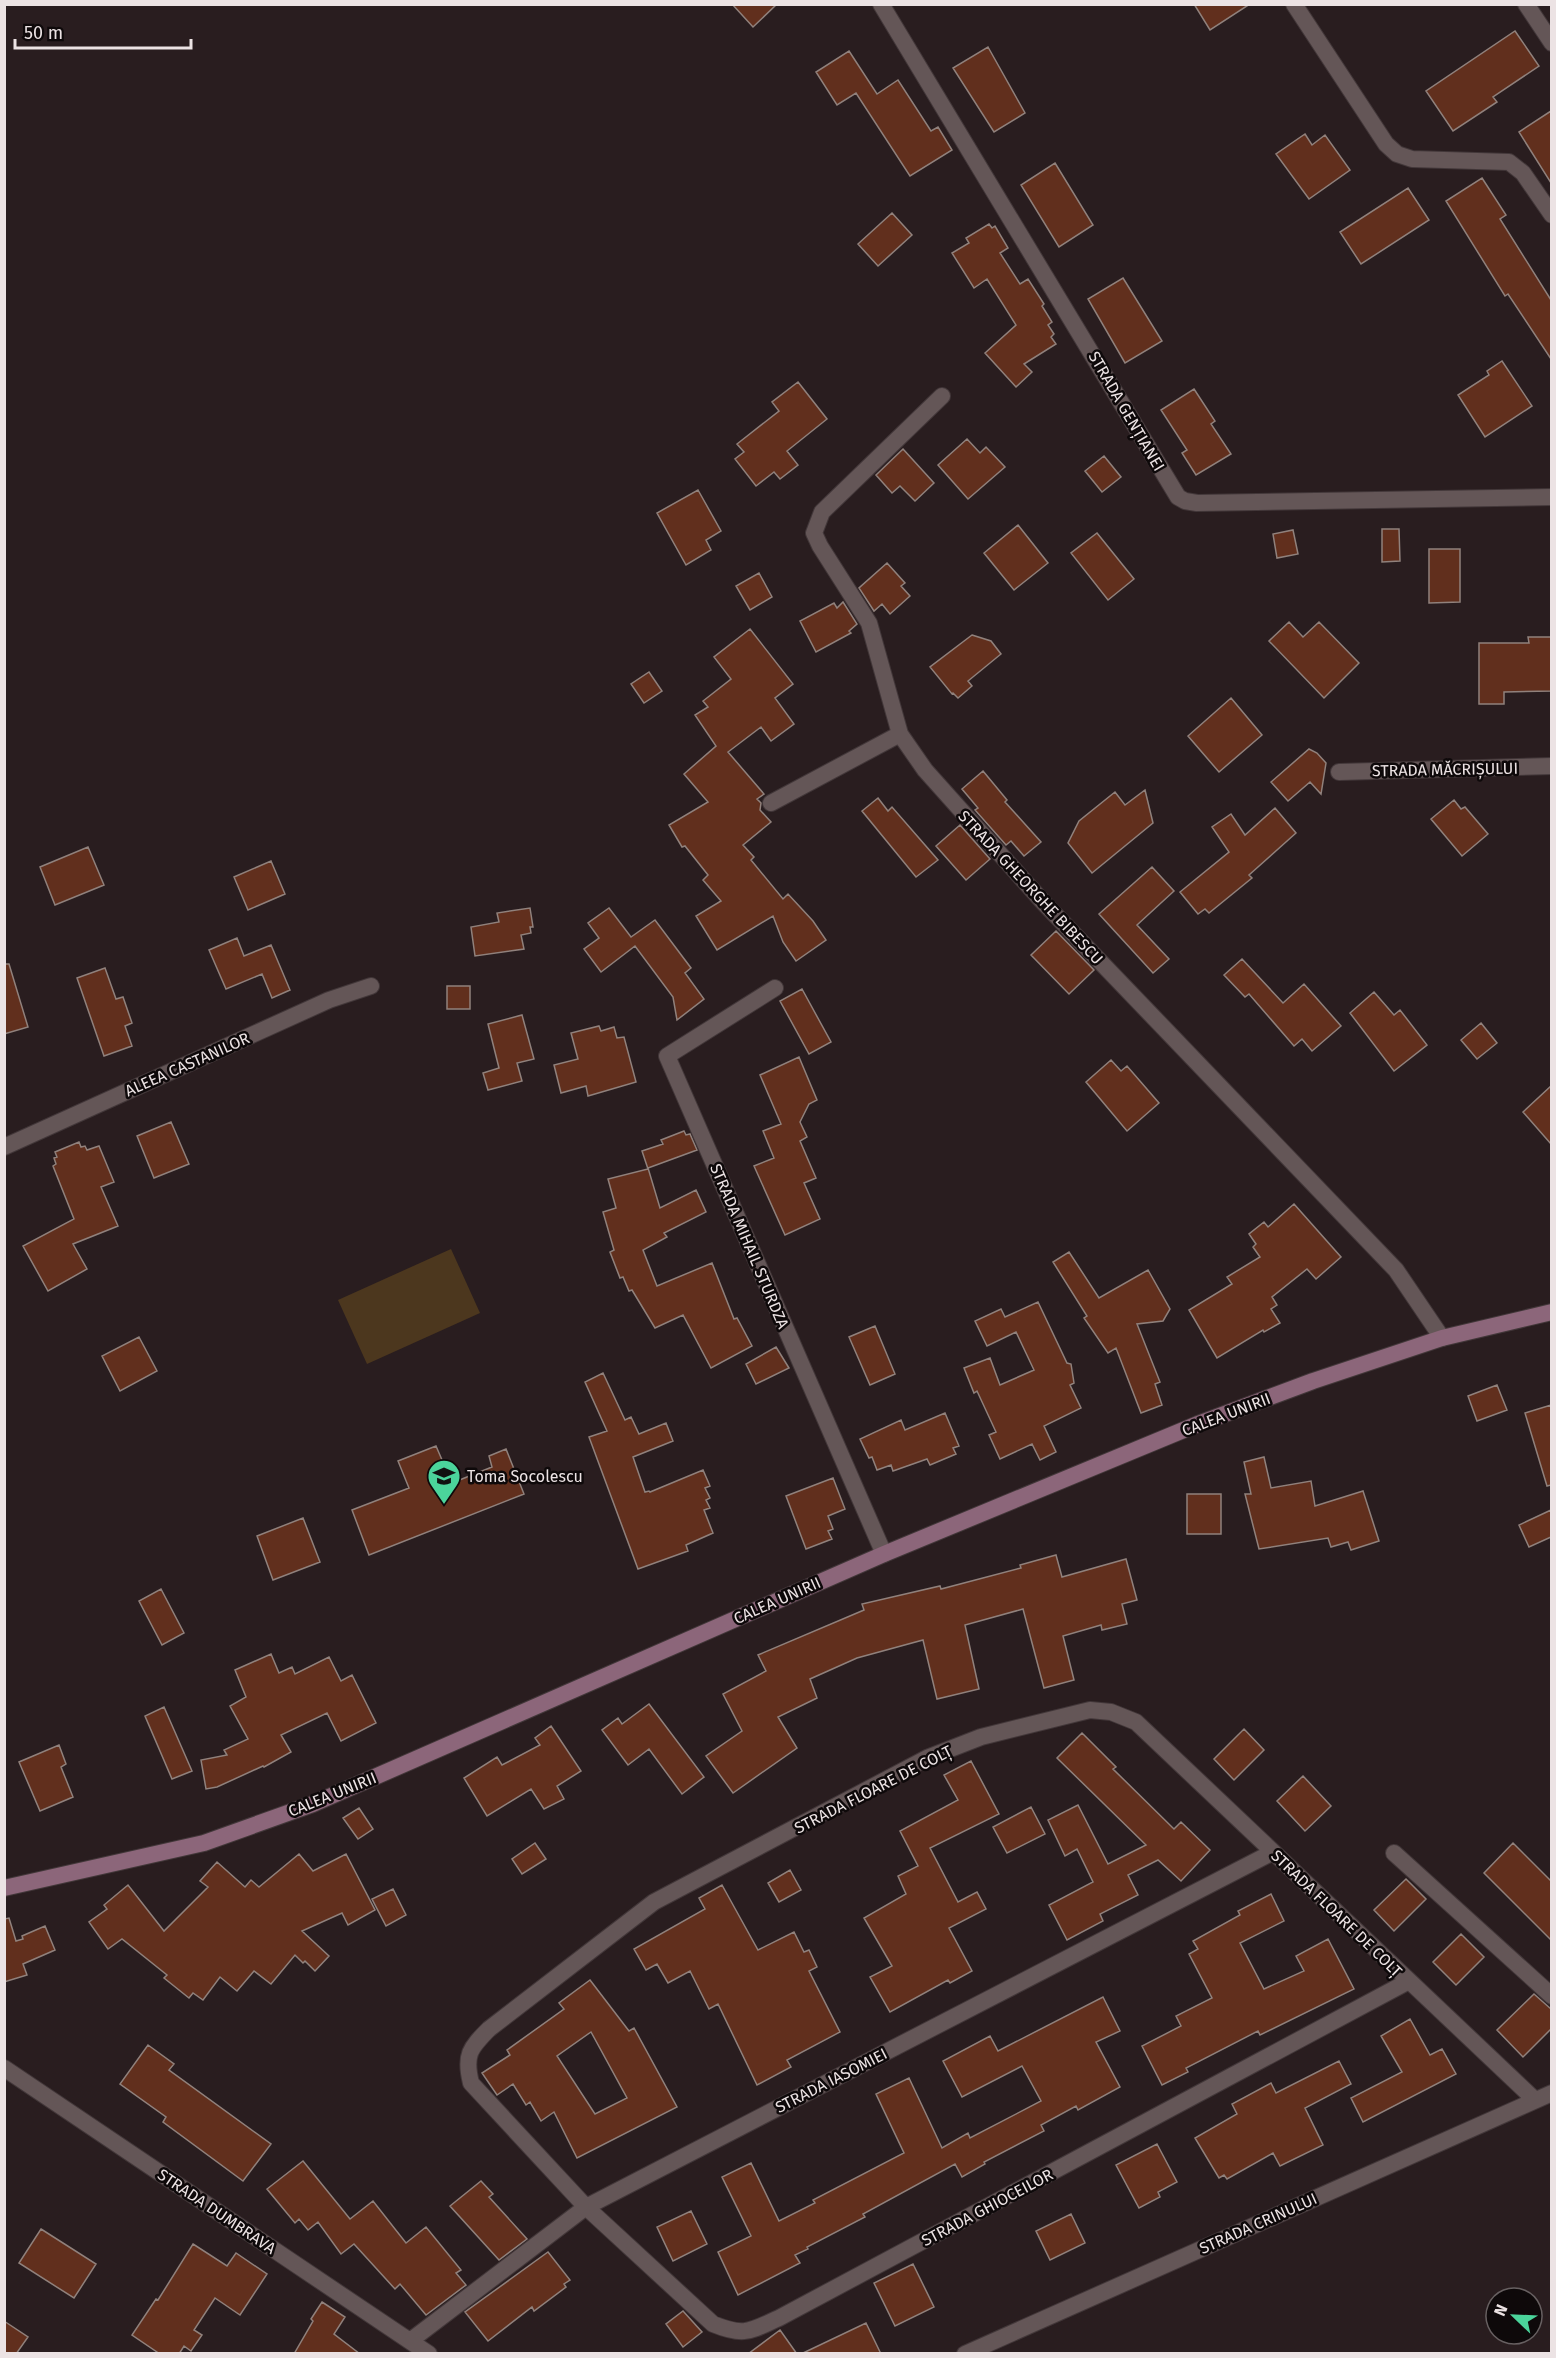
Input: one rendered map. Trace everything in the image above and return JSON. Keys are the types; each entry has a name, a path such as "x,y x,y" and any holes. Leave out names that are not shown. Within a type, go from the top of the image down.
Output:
{"main road":[{"name":"CALEA UNIRII","path":"4,1888 204,1842 313,1803 884,1554 1198,1424 1313,1381 1442,1338 1551,1312"}],"street":[{"name":"STRADA GENȚIANEI","path":"881,4 1178,497 1197,503 1551,497"},
{"path":"1294,4 1386,144 1397,154 1412,159 1509,162 1523,172 1551,215"},
{"path":"1526,4 1551,44"},
{"name":"STRADA GHEORGHE BIBESCU","path":"942,396 822,512 814,533 869,623 900,734 925,770 1043,902 1396,1270 1442,1338"},
{"path":"771,803 900,734"},
{"name":"STRADA MĂCRIȘULUI","path":"1339,772 1551,766"},
{"name":"ALEEA CASTANILOR","path":"4,1147 318,1005 371,986"},
{"name":"STRADA MIHAIL STURDZA","path":"775,988 667,1056 884,1554"},
{"name":"STRADA FLOARE DE COLȚ","path":"586,2207 471,2083 467,2068 468,2055 473,2045 489,2029 654,1902 927,1758 981,1737 1090,1710 1112,1712 1136,1722 1535,2100"},
{"name":"STRADA IASOMIEI","path":"410,2341 586,2207 1273,1852"},
{"path":"1394,1853 1551,1996"},
{"name":"STRADA GHIOCEILOR","path":"586,2207 713,2324 730,2331 745,2333 790,2313 1409,1982"},
{"name":"STRADA DUMBRAVA","path":"4,2068 429,2354"},
{"name":"STRADA CRINULUI","path":"965,2354 1551,2093"}],"shaded area":[{"path":"451,1249 480,1313 367,1364 338,1300"}],"building":[{"path":"732,4 777,4 753,27"},
{"path":"1194,4 1250,4 1210,30"},
{"path":"1515,31 1539,66 1493,97 1497,102 1453,131 1426,91"},
{"path":"988,47 1025,113 994,132 953,68"},
{"path":"849,51 877,94 898,80 931,131 938,127 952,150 910,176 856,93 837,105 816,72"},
{"path":"1551,111 1551,183 1519,132"},
{"path":"1305,134 1312,145 1325,135 1350,170 1309,199 1276,154"},
{"path":"1055,163 1093,225 1059,247 1021,185"},
{"path":"1482,178 1506,215 1500,219 1551,300 1551,359 1508,294 1505,296 1446,201"},
{"path":"1408,188 1429,220 1361,264 1340,232"},
{"path":"892,213 912,235 878,266 858,244"},
{"path":"989,224 992,228 995,226 1008,248 1000,253 1020,284 1028,279 1044,304 1042,306 1052,322 1048,325 1054,334 1051,337 1056,344 1024,364 1032,372 1016,387 985,353 1016,325 987,279 974,288 952,253 969,243 966,238"},
{"path":"1123,278 1162,341 1125,363 1088,299"},
{"path":"1502,361 1532,406 1485,437 1458,395 1489,375 1487,371"},
{"path":"798,382 827,419 787,451 798,465 780,479 774,472 756,486 735,459 744,452 737,444 779,411 772,402"},
{"path":"1194,389 1215,421 1211,424 1231,454 1196,475 1182,453 1187,450 1161,410"},
{"path":"967,439 980,453 986,447 1005,467 968,499 938,465"},
{"path":"903,449 934,483 915,501 900,486 892,493 876,475"},
{"path":"1104,456 1121,477 1102,492 1085,471"},
{"path":"698,490 721,531 706,540 711,550 686,565 657,513"},
{"path":"1018,525 1048,563 1014,590 984,553"},
{"path":"1382,529 1399,529 1400,561 1382,562"},
{"path":"1293,530 1298,554 1277,558 1273,534"},
{"path":"1097,533 1134,579 1108,600 1071,553"},
{"path":"1429,549 1460,549 1460,602 1429,603"},
{"path":"887,563 905,583 901,586 910,596 890,614 882,604 874,611 859,588"},
{"path":"759,573 772,597 750,610 736,586"},
{"path":"843,602 857,624 849,631 851,633 816,652 800,621 834,603 837,608"},
{"path":"1289,622 1303,637 1319,622 1359,663 1324,698 1269,641"},
{"path":"750,629 793,684 775,698 794,724 771,741 761,727 728,752 764,794 757,799 761,803 760,810 771,822 743,845 754,857 751,860 783,899 788,894 813,921 826,940 796,961 783,942 773,916 717,950 696,916 721,901 703,880 708,875 685,846 682,847 669,825 708,802 684,774 716,746 695,715 708,707 703,701 731,679 714,657"},
{"path":"972,635 991,641 1001,654 968,681 972,686 958,698 930,667"},
{"path":"1528,637 1551,637 1551,691 1504,692 1504,704 1479,704 1479,643 1529,643"},
{"path":"649,672 662,691 644,703 631,684"},
{"path":"1231,698 1262,735 1219,772 1188,736"},
{"path":"1309,749 1317,753 1326,763 1321,794 1310,782 1288,801 1271,782"},
{"path":"983,771 1007,800 1005,802 1041,842 1024,856 1011,841 1006,845 975,810 978,808 962,789"},
{"path":"1145,790 1153,823 1092,873 1068,843 1079,821 1115,792 1125,805"},
{"path":"878,798 888,811 892,807 938,860 916,877 862,811"},
{"path":"1454,800 1461,809 1465,807 1488,834 1462,856 1431,819"},
{"path":"1275,808 1296,833 1249,875 1252,878 1209,913 1205,909 1198,914 1180,892 1229,852 1212,827 1231,814 1245,835"},
{"path":"960,825 990,859 966,880 936,846"},
{"path":"88,847 104,885 55,905 40,867"},
{"path":"271,861 285,894 248,910 234,877"},
{"path":"1152,867 1174,891 1137,925 1169,959 1153,973 1099,914"},
{"path":"530,908 533,927 530,927 531,933 521,935 524,949 475,956 471,927 499,922 497,913"},
{"path":"609,908 631,937 655,920 691,968 685,973 704,999 677,1020 673,997 635,946 601,972 584,949 599,938 588,923"},
{"path":"1056,931 1094,970 1069,994 1031,955"},
{"path":"237,938 244,956 271,945 290,990 272,998 262,974 226,989 209,950"},
{"path":"1242,959 1283,1003 1304,984 1341,1026 1312,1051 1302,1039 1294,1046 1249,994 1245,997 1224,975"},
{"path":"4,964 9,964 28,1027 4,1034"},
{"path":"105,968 116,999 123,997 132,1023 125,1026 132,1046 104,1056 77,978"},
{"path":"447,986 470,986 470,1009 447,1009"},
{"path":"802,989 831,1042 809,1054 780,1001"},
{"path":"1374,992 1394,1015 1400,1010 1427,1045 1394,1071 1350,1013"},
{"path":"522,1015 534,1059 517,1063 522,1081 488,1090 483,1073 499,1068 488,1024"},
{"path":"1481,1023 1497,1043 1477,1059 1461,1040"},
{"path":"599,1026 601,1031 614,1027 617,1038 624,1037 636,1082 588,1096 586,1086 561,1093 554,1065 578,1059 571,1033"},
{"path":"799,1057 817,1100 809,1104 800,1122 807,1137 800,1141 816,1178 804,1183 820,1219 785,1235 754,1166 774,1158 763,1131 781,1124 760,1075"},
{"path":"1111,1060 1121,1071 1127,1066 1159,1103 1127,1131 1086,1082"},
{"path":"1551,1086 1551,1144 1523,1112"},
{"path":"171,1122 189,1164 154,1178 137,1136"},
{"path":"684,1131 686,1135 690,1134 697,1150 648,1168 660,1208 696,1190 706,1212 664,1233 667,1237 643,1250 657,1286 712,1263 734,1319 737,1318 752,1346 711,1368 683,1315 655,1328 632,1290 629,1291 623,1277 620,1278 610,1252 614,1250 603,1212 616,1208 608,1179 648,1169 642,1151 663,1144 661,1140"},
{"path":"79,1142 81,1147 85,1146 87,1150 99,1146 114,1182 101,1187 118,1226 73,1244 87,1269 48,1291 23,1246 74,1219 53,1166 56,1164 54,1158 57,1157 55,1152"},
{"path":"1294,1204 1341,1257 1316,1279 1307,1269 1272,1297 1277,1305 1271,1309 1280,1323 1264,1332 1263,1330 1217,1358 1189,1310 1232,1284 1227,1277 1260,1257 1253,1247 1256,1244 1249,1234 1264,1222 1268,1227"},
{"path":"1069,1252 1099,1298 1148,1270 1170,1309 1163,1321 1137,1324 1160,1382 1155,1384 1162,1405 1141,1413 1116,1348 1108,1353 1084,1318 1087,1316 1053,1262"},
{"path":"1038,1302 1067,1363 1071,1364 1074,1383 1070,1385 1081,1408 1044,1426 1056,1452 1040,1460 1032,1444 1000,1459 989,1435 996,1432 977,1391 974,1393 964,1368 990,1358 1000,1385 1034,1370 1016,1332 987,1346 975,1321 1001,1309 1005,1317"},
{"path":"875,1326 895,1374 870,1385 849,1337"},
{"path":"139,1337 157,1371 120,1391 102,1356"},
{"path":"776,1347 789,1368 756,1384 746,1364"},
{"path":"603,1373 625,1420 631,1417 639,1434 666,1423 673,1441 633,1457 645,1492 703,1470 710,1486 705,1488 710,1498 706,1500 710,1508 704,1510 713,1533 686,1545 688,1551 638,1569 589,1437 607,1431 585,1382"},
{"path":"1497,1385 1507,1410 1477,1421 1468,1396"},
{"path":"1551,1405 1551,1485 1547,1486 1525,1413"},
{"path":"945,1413 959,1446 953,1448 956,1454 930,1465 927,1459 893,1471 891,1465 877,1470 872,1457 869,1458 860,1439 901,1420 905,1430"},
{"name":"Toma Socolescu","path":"436,1446 452,1483 492,1467 489,1456 506,1449 524,1494 369,1555 352,1510 409,1488 398,1461"},
{"path":"1264,1457 1271,1488 1311,1481 1315,1506 1363,1491 1379,1541 1351,1550 1348,1542 1331,1547 1328,1538 1259,1549 1245,1494 1251,1494 1244,1462"},
{"path":"833,1478 845,1509 828,1516 833,1529 828,1531 832,1539 806,1549 786,1496"},
{"path":"1187,1494 1221,1494 1221,1534 1187,1534"},
{"path":"1551,1510 1551,1537 1529,1547 1519,1525"},
{"path":"303,1518 320,1562 273,1580 257,1536"},
{"path":"1056,1555 1062,1577 1126,1559 1137,1600 1122,1604 1127,1624 1102,1630 1101,1625 1063,1636 1074,1680 1044,1688 1023,1609 965,1625 979,1689 937,1699 923,1640 857,1658 810,1679 817,1698 778,1717 797,1748 733,1793 706,1756 742,1731 723,1694 766,1671 758,1655 864,1610 862,1604 940,1586 941,1589 1021,1568 1020,1565"},
{"path":"161,1589 184,1633 162,1645 139,1601"},
{"path":"271,1654 279,1673 292,1667 295,1674 329,1657 341,1681 352,1675 376,1723 341,1741 327,1713 281,1735 291,1752 264,1767 217,1787 206,1789 201,1760 227,1755 224,1750 248,1739 230,1706 246,1697 235,1670"},
{"path":"649,1704 704,1777 682,1794 649,1749 628,1765 602,1730 618,1718 622,1724"},
{"path":"164,1707 192,1771 172,1779 145,1716"},
{"path":"551,1726 581,1771 557,1786 564,1799 544,1809 531,1789 487,1816 464,1778 497,1757 502,1765 540,1745 535,1738"},
{"path":"1244,1729 1264,1750 1234,1780 1214,1759"},
{"path":"1082,1733 1116,1767 1113,1769 1174,1829 1181,1822 1210,1850 1181,1881 1158,1860 1128,1875 1138,1895 1100,1914 1103,1921 1067,1940 1049,1905 1093,1882 1077,1849 1065,1856 1048,1820 1078,1805 1108,1864 1146,1845 1057,1758"},
{"path":"59,1745 66,1764 61,1767 73,1797 40,1811 19,1762"},
{"path":"971,1761 999,1814 930,1848 958,1902 977,1892 986,1909 949,1928 972,1971 950,1983 948,1980 890,2012 870,1977 892,1966 864,1918 906,1894 898,1876 918,1866 900,1831 958,1800 944,1775"},
{"path":"1303,1776 1331,1806 1305,1831 1277,1801"},
{"path":"1031,1807 1045,1834 1007,1853 993,1827"},
{"path":"359,1808 373,1829 358,1839 343,1818"},
{"path":"535,1843 546,1859 522,1874 512,1859"},
{"path":"1513,1843 1551,1881 1551,1940 1484,1873"},
{"path":"299,1854 313,1871 346,1854 375,1910 348,1925 342,1913 302,1931 329,1956 315,1971 295,1955 271,1984 254,1971 237,1991 220,1977 203,2000 193,1993 189,1998 164,1978 167,1975 122,1939 108,1949 89,1922 107,1909 104,1905 128,1885 164,1931 208,1887 200,1881 217,1862 245,1887 251,1880 259,1887"},
{"path":"790,1870 801,1890 779,1902 768,1883"},
{"path":"1406,1879 1426,1899 1394,1931 1374,1910"},
{"path":"722,1885 758,1950 794,1932 804,1952 809,1950 817,1967 809,1971 840,2032 787,2060 791,2067 757,2085 718,2004 709,2009 690,1971 668,1983 657,1964 646,1970 634,1949 705,1909 699,1898"},
{"path":"393,1889 406,1915 386,1926 372,1899"},
{"path":"1271,1894 1284,1921 1240,1943 1264,1989 1304,1971 1296,1956 1328,1939 1354,1989 1260,2035 1258,2031 1186,2068 1188,2072 1162,2085 1142,2046 1181,2026 1176,2016 1212,1998 1189,1954 1198,1949 1193,1941 1240,1915 1238,1911"},
{"path":"9,1918 16,1941 45,1926 55,1950 23,1964 27,1975 4,1982 4,1919"},
{"path":"1461,1934 1484,1957 1456,1985 1433,1962"},
{"path":"590,1980 629,2031 634,2028 677,2107 577,2158 554,2112 541,2121 530,2102 526,2105 513,2084 497,2095 482,2073 510,2055 507,2050 564,2009 559,2003","holes":["591,2032 627,2098 595,2114 557,2056"]},
{"path":"1534,1994 1551,2009 1551,2029 1523,2057 1497,2030"},
{"path":"1103,1997 1120,2031 1096,2042 1120,2087 1078,2110 1076,2106 1041,2125 1044,2131 984,2162 985,2164 962,2177 955,2164 863,2214 865,2217 795,2255 800,2263 738,2295 718,2252 751,2236 722,2177 751,2163 779,2221 815,2203 813,2200 904,2153 876,2094 909,2078 942,2148 968,2133 970,2138 1041,2101 1022,2066 962,2097 943,2061 990,2036 998,2051"},
{"path":"1410,2019 1430,2055 1442,2049 1456,2074 1363,2122 1351,2098 1402,2072 1381,2036"},
{"path":"148,2045 174,2064 169,2070 271,2144 243,2181 163,2122 166,2117 120,2084"},
{"path":"1339,2061 1351,2084 1305,2108 1323,2145 1280,2166 1273,2153 1227,2179 1224,2175 1219,2178 1195,2138 1237,2114 1232,2104 1271,2083 1276,2093"},
{"path":"1157,2144 1177,2182 1158,2192 1160,2197 1139,2208 1116,2165"},
{"path":"303,2161 350,2219 373,2201 406,2243 426,2227 461,2270 456,2273 466,2285 426,2315 400,2284 395,2289 354,2244 341,2254 318,2222 308,2230 299,2219 295,2223 267,2189"},
{"path":"481,2181 493,2194 489,2197 527,2239 499,2260 450,2206"},
{"path":"691,2211 707,2244 673,2261 657,2227"},
{"path":"1071,2214 1085,2243 1050,2260 1036,2231"},
{"path":"41,2229 96,2264 74,2298 19,2263"},
{"path":"193,2244 227,2266 236,2253 267,2274 240,2315 215,2298 194,2330 202,2335 191,2351 184,2346 179,2354 160,2354 132,2335 156,2299 158,2300"},
{"path":"548,2252 570,2280 564,2284 566,2287 534,2311 532,2307 488,2341 465,2312"},
{"path":"913,2264 934,2307 895,2326 874,2283"},
{"path":"322,2302 345,2317 334,2334 360,2354 294,2354"},
{"path":"683,2311 702,2332 683,2347 666,2324"},
{"path":"4,2321 28,2337 16,2354 4,2354"},
{"path":"866,2323 881,2354 801,2354"},
{"path":"780,2330 797,2354 748,2354"}],"place":[{"name":"Toma Socolescu","path":"444,1505"}]}
